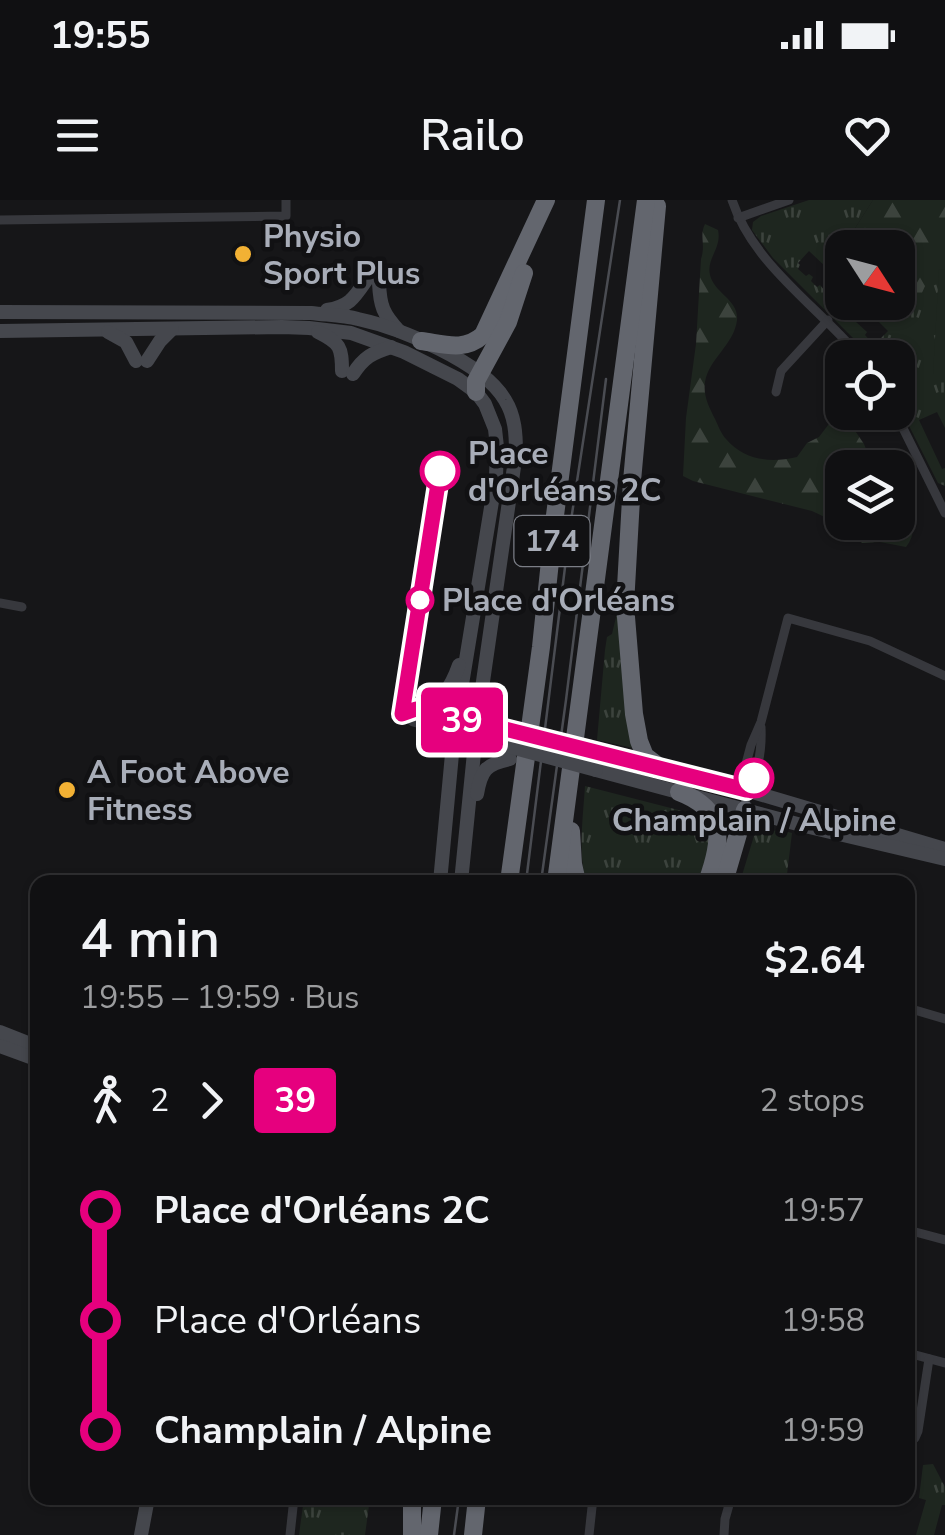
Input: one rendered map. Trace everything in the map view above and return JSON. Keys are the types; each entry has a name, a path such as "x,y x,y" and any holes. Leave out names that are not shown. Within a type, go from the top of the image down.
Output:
{"highway":[{"path":"421,341 456,347 469,345 483,335 547,200"},
{"path":"478,382 508,322 547,200"},
{"name":"174","path":"510,875 596,200"},
{"name":"174","path":"557,875 646,200"},
{"path":"657,200 626,605 639,741 646,756 662,769"},
{"path":"575,875 572,816 627,388 630,330"},
{"path":"679,792 705,805 716,823 717,849 709,875"},
{"path":"726,875 745,800"},
{"path":"412,1505 412,1535"},
{"path":"429,1535 433,1505"},
{"path":"473,1535 476,1505"}],"main road":[{"path":"310,320 343,307 373,281 380,306 400,332"},
{"path":"0,312 310,320 392,346 458,379 496,388 510,410 516,452 476,730 462,875"},
{"path":"0,331 172,329 356,318 400,332 461,361 478,382 491,416 497,447 496,478 456,726 441,875"},
{"path":"310,320 336,341 348,372 371,353 392,346"},
{"path":"102,330 126,342 142,361 172,329"},
{"path":"416,709 436,703 448,689 458,669 472,616"},
{"path":"456,726 542,755 679,792 745,800 945,849"},
{"path":"462,875 480,778 512,745 599,753 662,769 745,800 945,859"},
{"path":"0,1032 30,1044"},
{"path":"0,1046 30,1057"},
{"path":"142,1535 147,1505"}],"street":[{"path":"0,220 286,216 286,200"},
{"path":"732,200 747,235 766,261 825,317"},
{"path":"738,218 789,200"},
{"path":"776,392 781,371 828,320 845,340"},
{"path":"905,430 941,496 945,513"},
{"path":"0,602 22,607"},
{"path":"745,800 754,778 761,722 788,618 870,641 945,676"},
{"path":"416,709 402,714 413,722 456,726"},
{"path":"915,1010 945,1018"},
{"path":"915,1232 945,1240"},
{"path":"915,1355 945,1363"},
{"path":"915,1438 929,1359"},
{"path":"290,1535 293,1505"},
{"path":"589,1535 593,1505"},
{"path":"724,1535 730,1505"}],"green space":[{"path":"809,200 873,200 854,230 825,230 825,266 809,251 798,263 798,269 813,277 811,281 825,291 825,310 773,258 752,230 753,222"},
{"path":"873,200 945,200 945,253 934,266 921,295 915,295 915,230 854,230"},
{"path":"945,203 945,428 937,412 919,420 942,469 945,468 945,486 938,483 911,430 915,430 915,340 879,340 888,331 877,320 915,320 915,283"},
{"path":"705,224 718,230 710,275 737,313 735,329 705,382 707,401 723,435 741,452 768,460 797,457 825,429 855,430 864,444 866,450 825,450 825,517 683,476"},
{"path":"939,269 945,270 945,374 933,374"},
{"path":"835,320 856,320 869,340 853,338"},
{"path":"859,540 909,540 906,547"},
{"path":"618,609 633,748 597,740 607,637 612,634"},
{"path":"585,786 694,814 709,824 709,846 700,875 585,875"},
{"path":"757,833 792,833 787,875 742,875"},
{"path":"933,1464 945,1487 945,1505 934,1535 916,1535 926,1500 919,1498 923,1465"},
{"path":"303,1505 369,1505 365,1535 299,1535"}],"tram line":[{"path":"527,875 570,527 620,200"},
{"path":"542,875 606,379"},
{"path":"454,1535 458,1505"}],"bus line":[{"name":"39","path":"440,471 402,714 416,709 477,722 746,790 754,778"}],"place":[{"name":"Physio Sport Plus","path":"243,254"},
{"name":"Place d'Orléans 2C","path":"440,471"},
{"name":"Place d'Orléans","path":"420,600"},
{"name":"Champlain / Alpine","path":"754,778"},
{"name":"A Foot Above Fitness","path":"67,790"}]}
